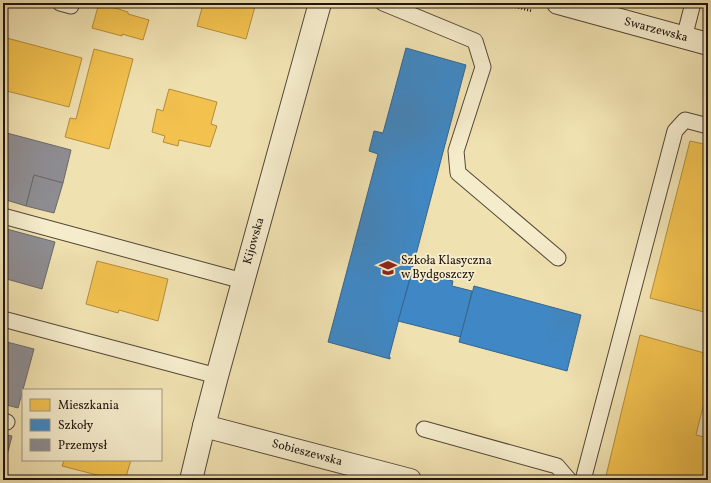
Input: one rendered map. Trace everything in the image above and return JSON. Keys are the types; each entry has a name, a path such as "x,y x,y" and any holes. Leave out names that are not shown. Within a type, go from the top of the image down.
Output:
{"street":[{"name":"Kijowska","path":"191,480 217,376 320,3"},
{"name":"Swarzewska","path":"558,3 708,44"},
{"name":"Sobieszewska","path":"204,426 410,480"}],"lane":[{"path":"383,3 475,41 483,67 456,151 458,174 558,258"},
{"path":"684,38 692,3"},
{"path":"583,480 675,131 685,120 708,126"},
{"path":"3,216 243,281"},
{"path":"3,319 217,376"},
{"path":"424,429 557,466 569,480"}],"building: Mieszkania":[{"path":"99,3 149,20 143,40 92,28"},
{"path":"184,3 256,3 246,39 197,26 202,8"},
{"path":"3,37 82,58 69,107 3,90"},
{"path":"94,49 133,59 109,149 65,137 70,118 76,119"},
{"path":"169,89 217,102 211,124 217,126 210,147 179,140 178,146 163,142 165,136 152,132 157,109 163,111"},
{"path":"690,141 708,145 708,313 650,298"},
{"path":"97,261 168,279 158,321 119,310 118,313 86,304"},
{"path":"640,335 708,354 708,387 696,435 708,438 708,480 605,480"},
{"path":"64,461 131,461 125,480 100,480 101,476 62,466"}],"building: Szkoły":[{"path":"406,48 466,65 389,357 390,359 328,342 378,154 369,151 374,131 383,133"},
{"path":"411,276 431,281 432,276 453,281 452,286 472,291 461,337 398,321"},
{"path":"474,286 581,315 567,371 459,342"}],"building: Przemysł":[{"path":"3,132 71,150 63,183 34,175 26,206 3,199"},
{"path":"34,175 63,183 54,213 26,206"},
{"path":"3,228 55,242 42,289 3,278"},
{"path":"3,341 34,349 18,408 3,404"},
{"path":"3,434 12,436 3,471"}],"place":[{"name":"Szkoła Klasyczna w Bydgoszczy","path":"388,268"}]}
